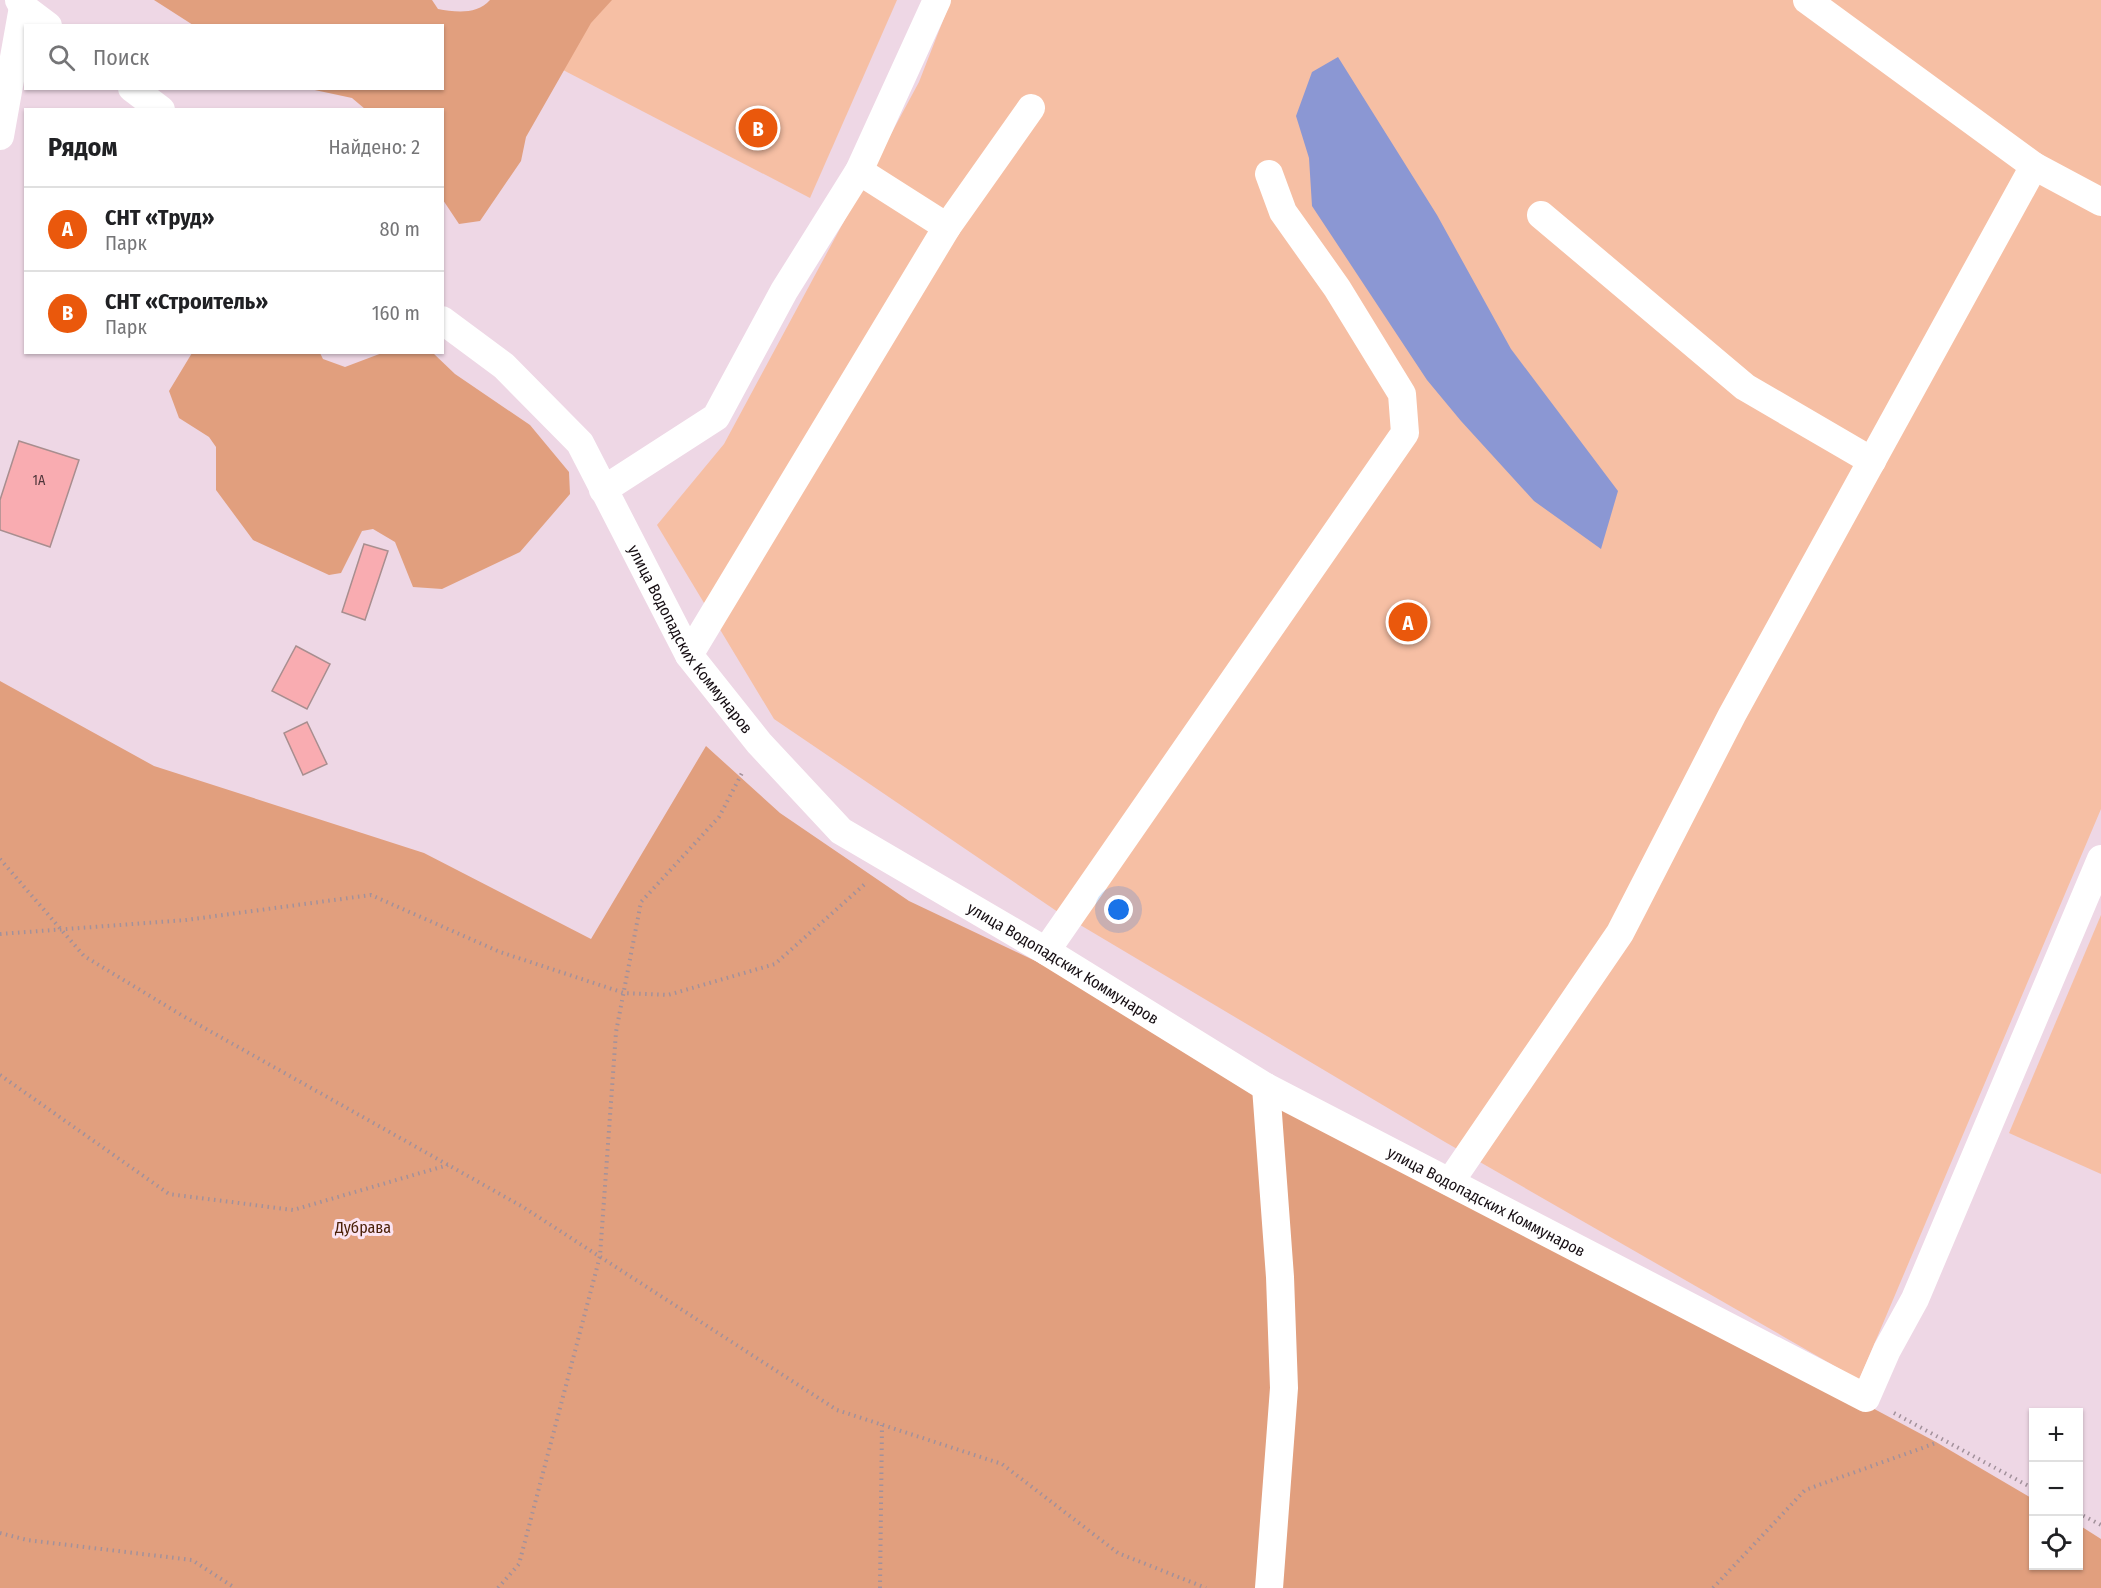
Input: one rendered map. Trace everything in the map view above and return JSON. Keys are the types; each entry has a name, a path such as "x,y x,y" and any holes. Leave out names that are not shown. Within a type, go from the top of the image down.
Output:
{"street":[{"path":"603,490 716,417 784,291 859,171 937,0"},
{"path":"1807,0 2034,166 2101,202"},
{"path":"21,3 46,24"},
{"path":"0,136 21,3"},
{"path":"135,90 157,108"},
{"path":"689,655 947,227 1031,108"},
{"path":"1450,1182 1620,933 1732,715 2034,166"},
{"path":"859,171 947,227"},
{"path":"1046,951 1405,433 1402,394 1337,288 1283,212 1269,174"},
{"path":"1541,215 1744,387 1872,461"},
{"name":"улица Водопадских Коммунаров","path":"444,321 504,366 580,443 689,655 759,742 841,831 1046,951 1266,1087 1866,1398"},
{"path":"1866,1398 1887,1350 1915,1299 2093,901 2101,859"},
{"path":"1266,1087 1280,1277 1284,1388 1269,1588"}],"path":[{"path":"498,1588 519,1564 600,1256 616,1032 642,902 719,817 759,742"},
{"path":"0,859 84,956 153,998 523,1207 837,1410 1002,1464 1118,1553 1206,1588"},
{"path":"0,934 186,921 371,895 500,952 624,993 668,995 775,964 873,877"},
{"path":"0,1075 169,1194 293,1210 448,1165"},
{"path":"1866,1398 2029,1486"},
{"path":"880,1588 882,1425"},
{"path":"1713,1588 1805,1490 1936,1443"},
{"path":"2083,1515 2101,1526"},
{"path":"0,1533 27,1540 192,1560 235,1588"}],"shaded area":[{"path":"563,0 897,0 810,198 538,57"},
{"path":"951,0 2101,0 2101,809 1859,1380 1445,1142 1055,910 774,719 657,525 724,444 919,82"},
{"path":"2101,915 2101,1174 2009,1133"}],"green space":[{"path":"154,0 432,0 438,9 458,11 479,8 490,0 612,0 591,23 526,137 521,161 480,221 459,224 444,202 444,108 364,108 352,98 315,90 444,90 444,24 191,24"},
{"path":"191,354 320,354 323,359 345,367 379,354 434,354 455,374 530,425 569,472 570,494 520,552 442,589 413,587 395,542 373,529 362,531 341,573 329,575 253,540 216,490 216,447 209,437 179,418 169,391"},
{"name":"Дубрава","path":"0,681 154,766 424,853 591,939 706,746 780,813 909,901 1172,1026 1579,1251 1936,1442 2029,1497 2029,1570 2083,1570 2083,1528 2101,1539 2101,1588 0,1588"}],"water":[{"path":"1338,57 1437,215 1511,349 1618,491 1601,549 1534,501 1461,421 1427,380 1312,206 1309,158 1296,116 1312,72"}],"building":[{"path":"19,441 79,460 50,547 0,530 0,500"},
{"path":"364,544 388,551 365,620 342,612"},
{"path":"296,646 330,664 307,709 272,691"},
{"path":"307,722 327,764 303,775 284,733"}],"place":[{"name":"СНТ «Строитель»","path":"758,128"},
{"name":"СНТ «Труд»","path":"1408,622"}]}
